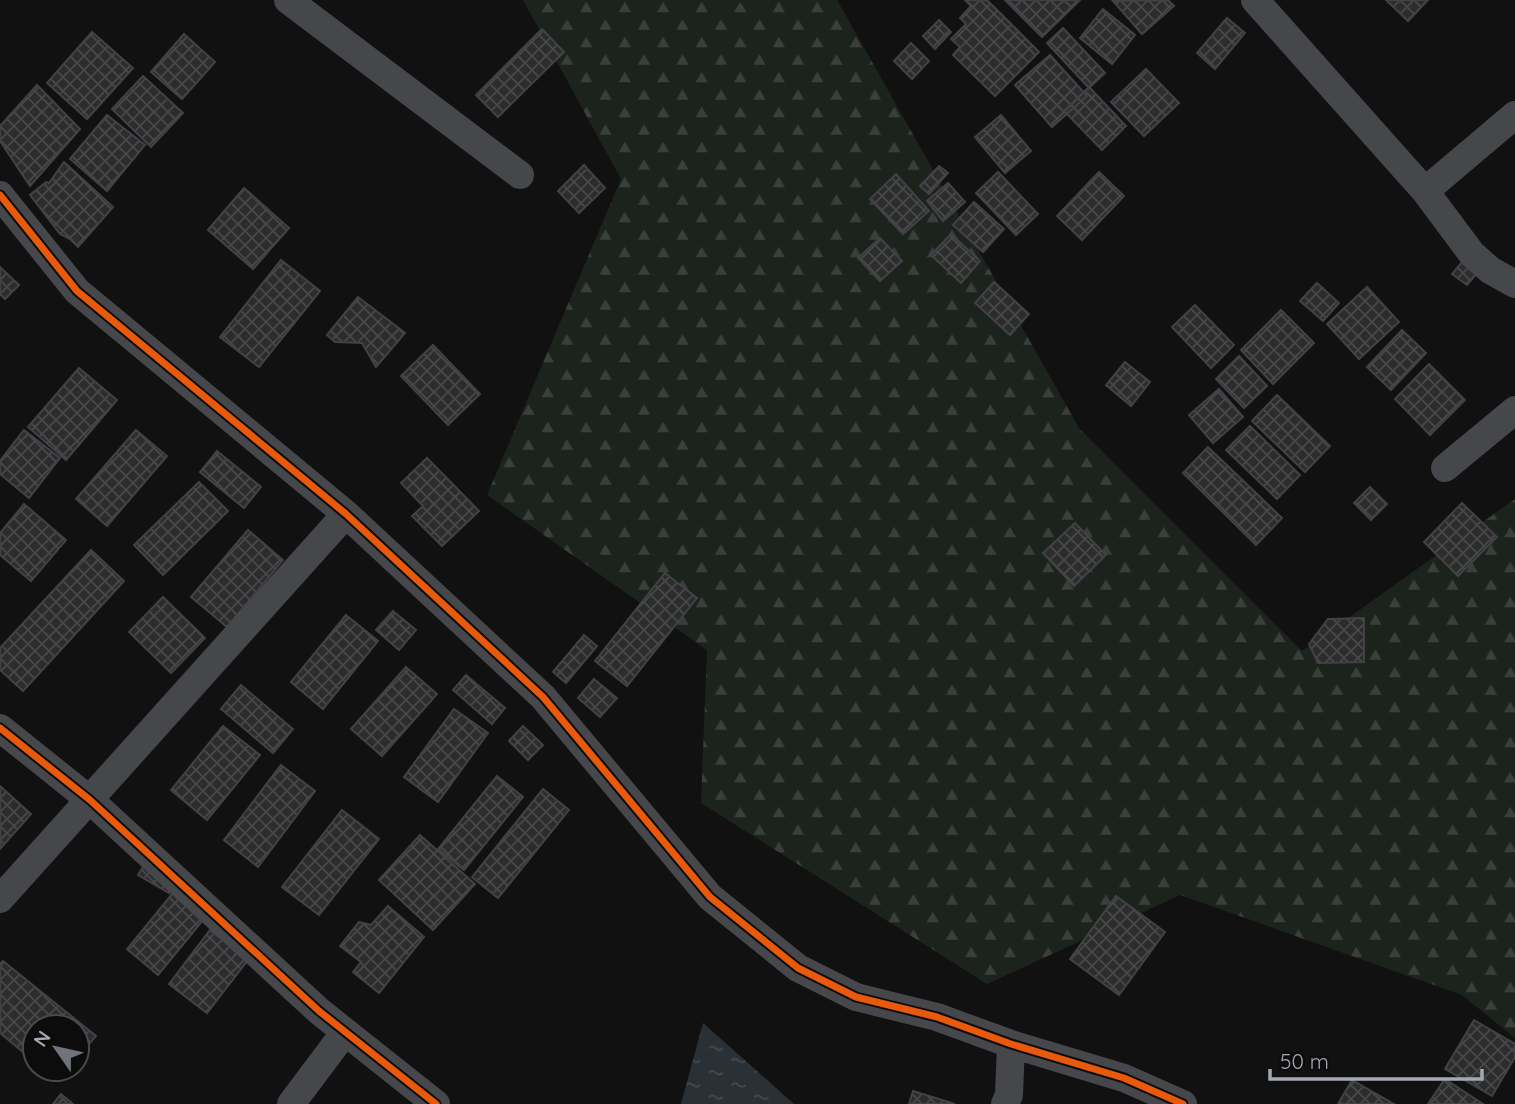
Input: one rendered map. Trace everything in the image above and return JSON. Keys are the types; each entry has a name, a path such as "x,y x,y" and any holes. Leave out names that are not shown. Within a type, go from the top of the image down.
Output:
{"street":[{"path":"288,0 520,175"},
{"path":"1255,0 1425,191 1472,254 1490,270 1515,284"},
{"path":"1425,191 1515,115"},
{"path":"0,195 77,291 345,513 543,697 710,897 798,968 856,997 937,1017 1011,1044 1124,1078 1183,1104"},
{"path":"1446,468 1515,410"},
{"path":"0,899 345,513"},
{"path":"0,728 90,800 318,1012 436,1104"},
{"path":"291,1104 345,1032"},
{"path":"1005,1104 1009,1095 1011,1044"}],"green space":[{"path":"523,0 837,0 1079,428 1302,651 1515,499 1515,1038 1462,995 1180,895 987,984 701,803 707,650 487,495 621,179"}],"water":[{"path":"703,1023 794,1104 681,1104"}],"building":[{"path":"965,0 987,0 1039,52 995,96 953,55 960,47 951,39 966,24 960,18 971,6"},
{"path":"1005,0 1080,0 1042,37"},
{"path":"1168,0 1174,6 1142,34 1113,1"},
{"path":"1386,0 1428,0 1408,21"},
{"path":"1103,9 1135,35 1112,64 1080,38"},
{"path":"1227,18 1245,33 1215,69 1197,53"},
{"path":"939,20 951,32 935,49 923,36"},
{"path":"1063,28 1105,73 1089,88 1047,43"},
{"path":"542,29 564,52 498,117 476,95"},
{"path":"92,32 133,68 87,119 47,83"},
{"path":"184,34 215,62 182,99 151,72"},
{"path":"911,43 929,61 912,79 894,61"},
{"path":"1050,55 1087,96 1052,127 1015,85"},
{"path":"1146,69 1179,103 1144,136 1111,102"},
{"path":"143,76 183,113 151,147 112,109"},
{"path":"37,85 80,129 30,186 0,141 0,126"},
{"path":"1089,87 1126,126 1102,150 1064,111"},
{"path":"107,115 145,145 107,191 70,159"},
{"path":"1001,115 1031,151 1005,173 975,137"},
{"path":"64,162 113,207 78,247 60,234 30,195 46,182 49,183"},
{"path":"584,165 605,188 579,213 558,191"},
{"path":"939,166 948,173 929,194 920,186"},
{"path":"998,172 1038,214 1016,235 976,193"},
{"path":"1099,172 1124,196 1082,240 1057,216"},
{"path":"896,174 929,211 903,234 870,199"},
{"path":"948,183 965,202 943,221 927,201"},
{"path":"244,188 289,228 253,269 208,230"},
{"path":"974,202 1004,229 983,252 953,225"},
{"path":"951,234 980,261 961,283 931,255"},
{"path":"880,238 902,261 880,281 858,258"},
{"path":"1467,256 1484,265 1467,285 1452,274"},
{"path":"281,260 320,291 259,367 220,337"},
{"path":"0,267 19,285 5,299 0,294"},
{"path":"994,282 1029,314 1010,335 975,303"},
{"path":"1317,283 1339,303 1323,321 1300,301"},
{"path":"1367,287 1399,322 1359,359 1327,324"},
{"path":"358,297 405,333 376,367 362,343 335,342 327,335"},
{"path":"1195,305 1234,345 1211,368 1172,327"},
{"path":"1281,310 1314,343 1273,384 1241,350"},
{"path":"1402,330 1426,353 1391,390 1367,367"},
{"path":"433,345 480,394 448,425 401,376"},
{"path":"1239,356 1267,386 1244,408 1216,379"},
{"path":"1125,362 1150,382 1131,406 1106,385"},
{"path":"1429,364 1465,400 1430,435 1395,399"},
{"path":"79,368 117,400 66,460 28,427"},
{"path":"1219,389 1243,417 1213,443 1189,415"},
{"path":"1277,395 1330,446 1305,472 1252,421"},
{"path":"1250,426 1300,475 1277,499 1226,450"},
{"path":"24,430 60,458 29,498 0,474 0,461"},
{"path":"136,430 167,456 107,526 76,499"},
{"path":"1208,447 1282,518 1256,545 1183,473"},
{"path":"217,451 261,487 244,508 200,472"},
{"path":"427,458 479,511 442,546 412,516 423,506 401,483"},
{"path":"199,482 228,511 163,575 134,545"},
{"path":"1370,487 1387,504 1371,520 1354,503"},
{"path":"1462,503 1497,537 1458,576 1424,542"},
{"path":"24,504 66,540 31,581 0,555 0,533"},
{"path":"1075,523 1106,555 1074,586 1043,553"},
{"path":"248,530 283,560 227,627 191,597"},
{"path":"91,550 124,581 23,691 0,670 0,648"},
{"path":"665,573 697,598 627,686 595,661"},
{"path":"163,597 205,638 171,673 129,632"},
{"path":"393,611 416,630 399,650 376,630"},
{"path":"346,615 378,641 323,709 291,682"},
{"path":"1364,618 1364,662 1318,663 1309,644 1328,619"},
{"path":"584,635 597,646 566,683 553,672"},
{"path":"406,667 437,694 382,756 351,729"},
{"path":"466,675 505,708 492,724 453,690"},
{"path":"594,679 617,698 600,717 578,698"},
{"path":"241,685 293,729 273,753 221,709"},
{"path":"454,709 488,733 438,802 404,777"},
{"path":"223,726 260,755 207,820 171,790"},
{"path":"523,726 543,745 528,760 509,741"},
{"path":"281,765 315,791 258,867 224,840"},
{"path":"497,776 523,797 464,870 438,849"},
{"path":"0,786 31,814 0,849"},
{"path":"543,789 569,810 498,898 472,877"},
{"path":"342,810 379,839 319,915 282,887"},
{"path":"420,835 475,884 433,930 379,880"},
{"path":"148,859 174,883 169,893 138,875"},
{"path":"173,893 204,919 158,975 127,949"},
{"path":"1116,896 1165,932 1119,995 1070,959"},
{"path":"388,906 424,937 379,993 353,972 361,962 340,946 359,922 371,925"},
{"path":"210,930 248,960 207,1013 169,984"},
{"path":"3,961 67,1013 21,1013 21,1050 0,1033 0,964"},
{"path":"1474,1020 1515,1044 1515,1057 1492,1096 1445,1069"},
{"path":"1445,1079 1483,1104 1428,1104"},
{"path":"1352,1080 1394,1104 1338,1104"},
{"path":"913,1091 955,1104 909,1104"},
{"path":"61,1094 73,1104 53,1104"}],"cycle path":[{"path":"0,195 77,291 346,514 543,697 710,897 798,968 856,997 937,1017 1011,1044 1124,1078 1183,1104"},
{"path":"0,728 90,800 319,1011 436,1104"}]}
